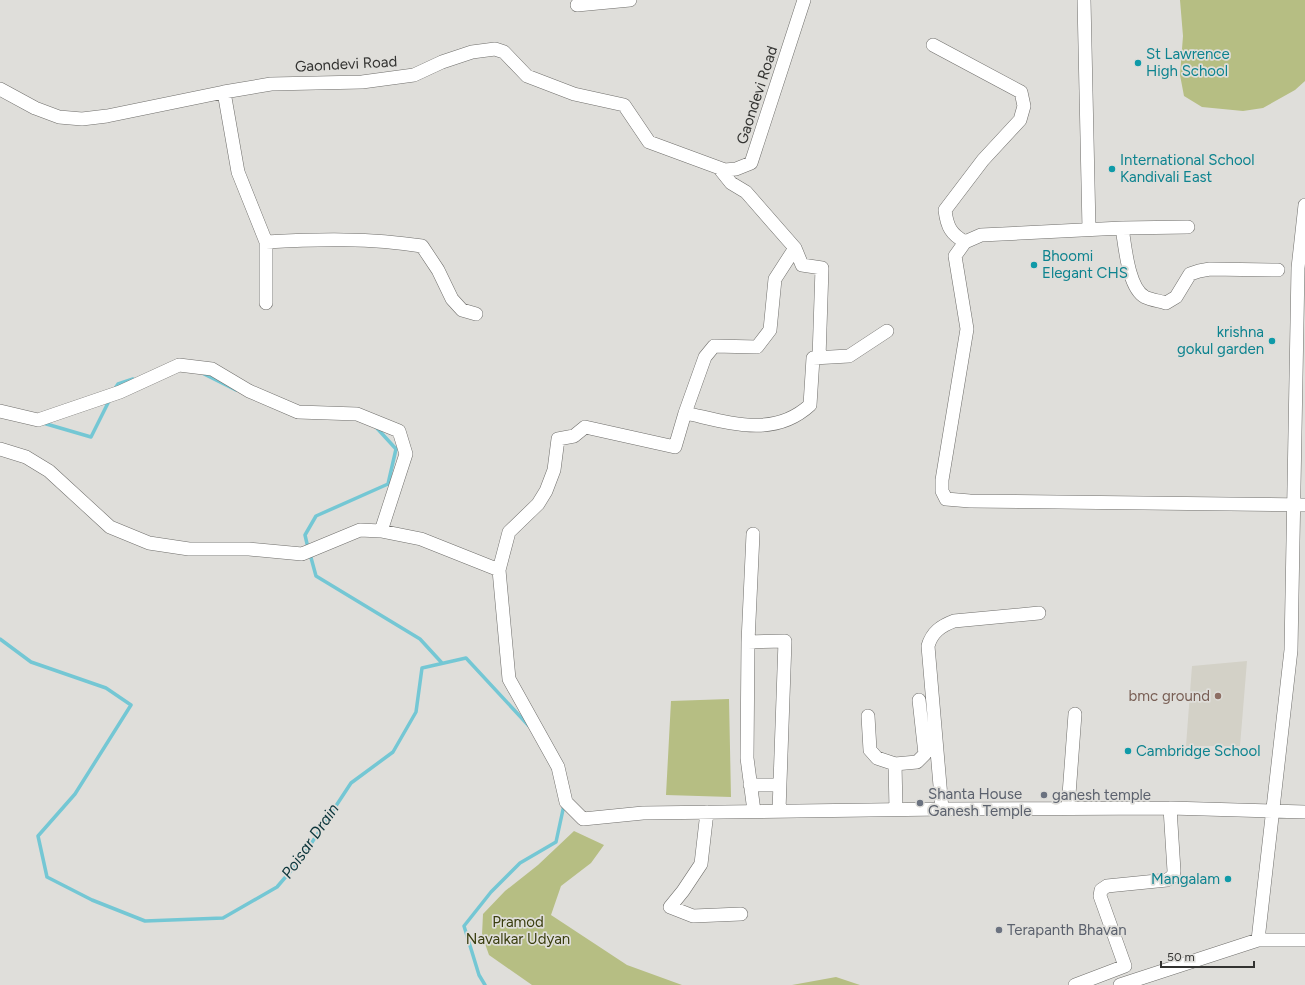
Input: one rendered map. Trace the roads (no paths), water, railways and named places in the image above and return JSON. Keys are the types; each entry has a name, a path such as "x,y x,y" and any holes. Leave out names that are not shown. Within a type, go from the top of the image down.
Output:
{"street":[{"path":"577,5 630,0"},
{"name":"Gaondevi Road","path":"0,89 34,108 59,117 82,119 107,116 271,84 388,80 414,75 442,62 472,52 495,49 504,52 527,76 574,94 624,105 649,142 725,170 736,169 751,163 804,0"},
{"path":"1084,0 1088,229"},
{"path":"933,45 1021,92 1024,106 1020,120 984,160 945,210 947,224 956,236 965,242"},
{"path":"224,92 238,172 266,242 266,303"},
{"path":"719,168 731,183 746,192 795,248 802,265 822,268 819,358"},
{"path":"1258,940 1291,650 1299,505 1298,268 1305,205"},
{"path":"1188,227 1088,229 980,235 965,242 955,256 967,329 942,480 942,491 946,499 970,501 1299,505"},
{"path":"1122,228 1129,272 1136,285 1144,296 1166,303 1176,297 1190,274 1199,270 1278,270"},
{"path":"266,242 328,238 386,240 422,246 438,270 452,299 462,310 476,314"},
{"path":"795,248 774,279 770,330 757,347 714,346 704,357 675,446 585,428 574,436 558,439 554,470 546,491 538,504 509,532 499,570 509,679 558,767 566,802 583,819 643,813 896,809 1170,808 1305,812"},
{"path":"685,413 741,425 760,427 775,424 800,414 810,405 813,358 849,356 887,331"},
{"path":"0,411 38,420 120,392 179,365 212,369 249,392 298,412 357,414 400,431 406,454 381,531"},
{"path":"0,449 26,457 49,471 110,527 150,543 189,549 249,549 302,554 360,530 381,531 421,539 499,570"},
{"path":"753,534 748,642 747,758 754,812"},
{"path":"942,809 928,646 930,638 941,626 954,621 1039,613"},
{"path":"748,642 786,641 779,811"},
{"path":"868,716 870,750 877,758 896,764 917,762 925,754 919,700"},
{"path":"1068,808 1075,714"},
{"path":"896,764 896,809"},
{"path":"750,785 780,785"},
{"path":"1075,985 1125,966 1100,896 1101,890 1107,886 1167,880 1172,876 1174,871 1170,808"},
{"path":"707,812 701,864 670,907 693,916 741,914"},
{"path":"1120,985 1258,940 1305,940"}],"waterway":[{"path":"200,372 236,390"},
{"path":"114,390 118,384 133,379"},
{"path":"43,423 91,437 110,399"},
{"path":"308,548 305,535 316,516 388,484 396,449 375,426"},
{"path":"310,554 316,576 420,639 442,663"},
{"name":"Poisar Drain","path":"0,639 31,662 106,688 131,705 75,794 38,836 47,877 92,900 145,921 223,918 277,887 301,859 351,783 393,752 416,712 422,668 466,658 529,726"},
{"path":"485,985 479,975 464,926 491,892 520,863 556,842 564,805"}],"place":[{"name":"St Lawrence High School","path":"1138,63"},
{"name":"International School Kandivali East","path":"1112,169"},
{"name":"Bhoomi Elegant CHS","path":"1034,265"},
{"name":"krishna gokul garden","path":"1272,341"},
{"name":"bmc ground","path":"1218,696"},
{"name":"Cambridge School","path":"1128,751"},
{"name":"ganesh temple","path":"1044,795"},
{"name":"Shanta House Ganesh Temple","path":"920,803"},
{"name":"Mangalam","path":"1228,879"},
{"name":"Terapanth Bhavan","path":"999,930"}],"park label":[{"name":"Pramod Navalkar Udyan","path":"518,930"}]}
